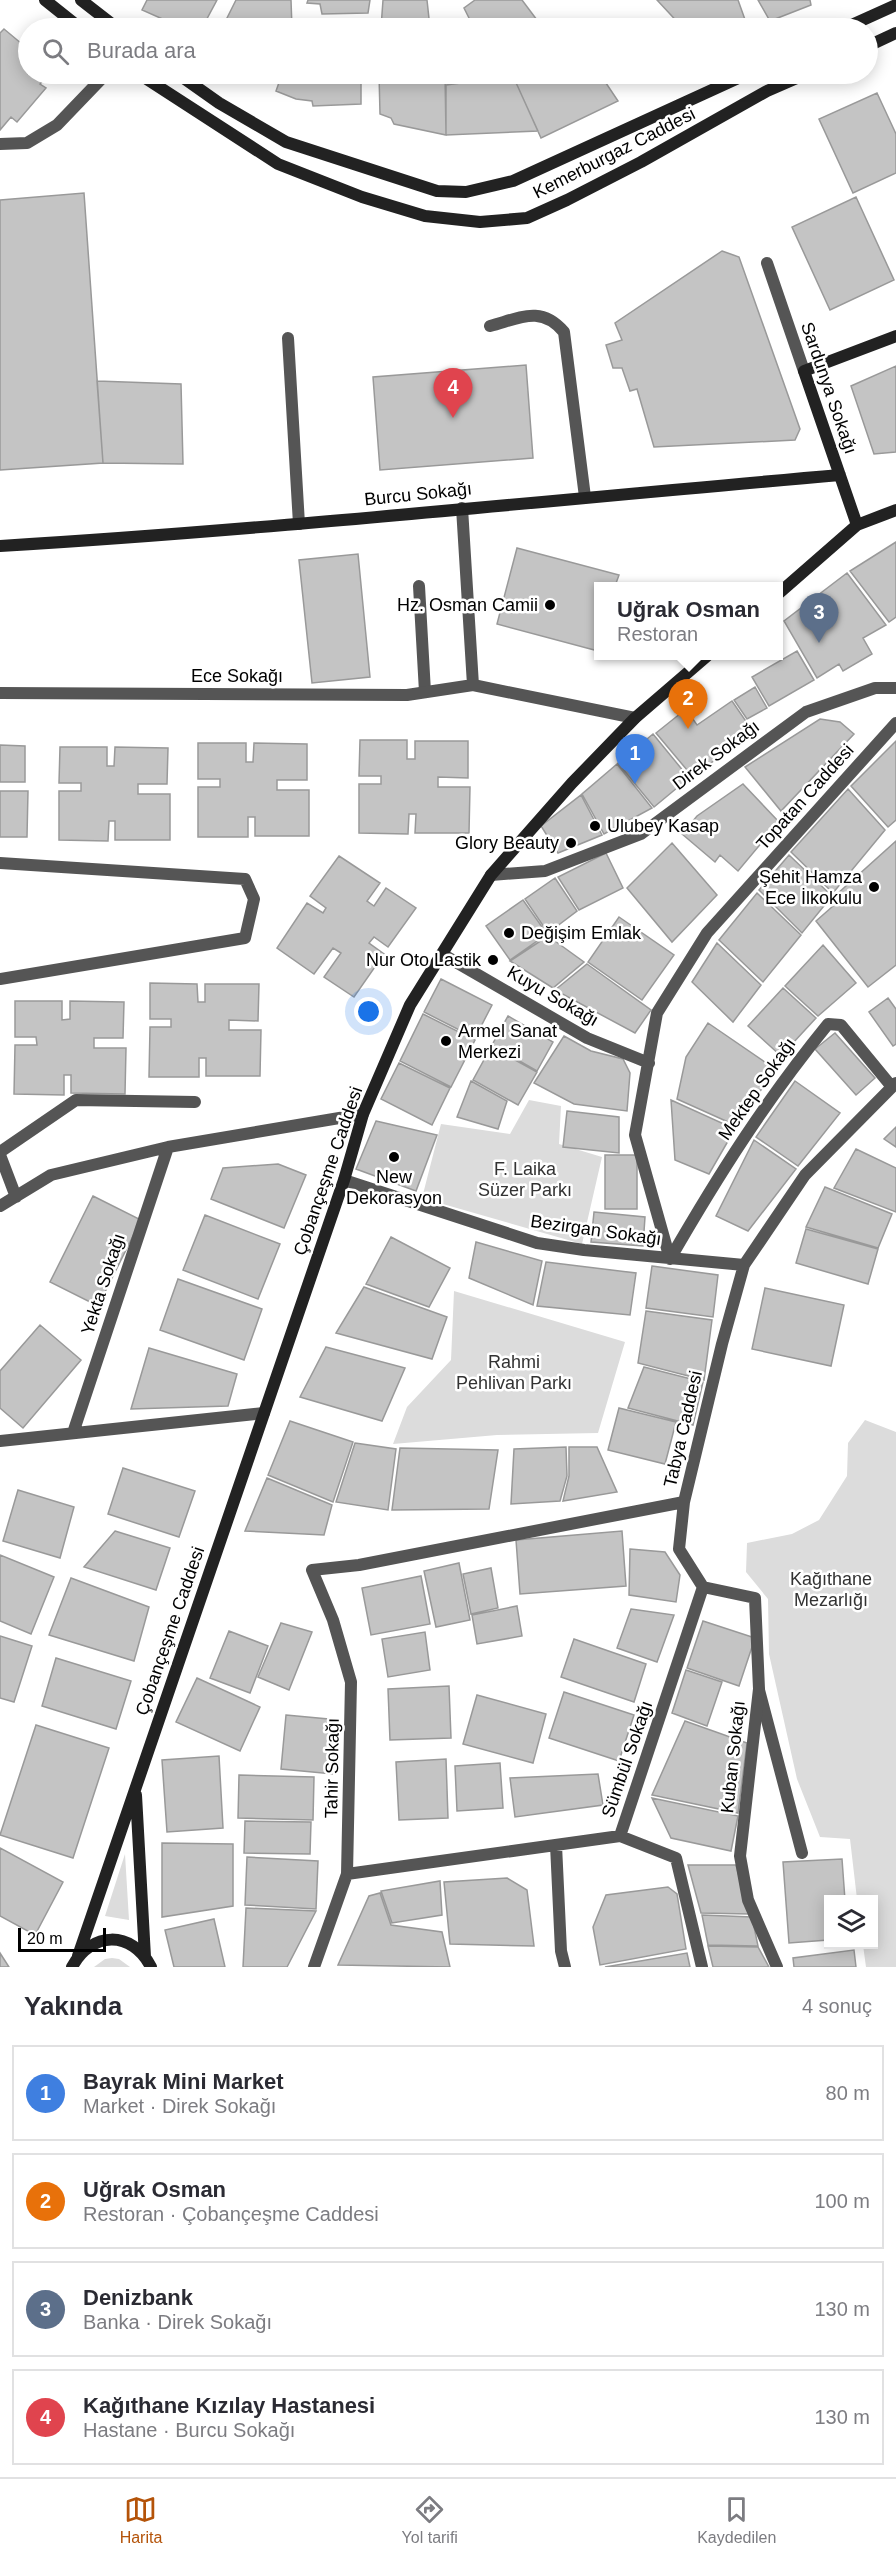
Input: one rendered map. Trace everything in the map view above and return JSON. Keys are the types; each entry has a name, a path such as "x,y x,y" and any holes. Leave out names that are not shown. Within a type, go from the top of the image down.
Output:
{"main road":[{"path":"45,0 68,18"},
{"path":"81,0 104,18"},
{"path":"867,18 896,5"},
{"path":"878,41 896,33"},
{"name":"Kemerburgaz Caddesi","path":"154,84 278,164 362,197 425,216 480,222 527,218 567,200 784,84"},
{"name":"Kemerburgaz Caddesi","path":"192,84 219,103 286,142 437,191 465,192 513,181 725,84"},
{"path":"804,371 896,336"},
{"name":"Sardunya Sokağı","path":"804,371 857,525"},
{"name":"Burcu Sokağı","path":"0,546 186,535 840,475"},
{"path":"783,590 857,525 896,510"},
{"name":"Çobançeşme Caddesi","path":"75,1961 344,1180 363,1114 410,1005 491,875 572,783 635,718 702,660"},
{"name":"Çobançeşme Caddesi","path":"136,1788 148,1962"},
{"path":"75,1961 99,1941 112,1939 125,1942 148,1962"}],"street":[{"path":"0,144 27,143 57,125 96,84"},
{"name":"Sardunya Sokağı","path":"767,263 804,371"},
{"path":"490,326 538,314 553,319 564,332 585,497"},
{"path":"288,338 298,524"},
{"path":"462,508 473,685"},
{"path":"419,586 425,692"},
{"name":"Ece Sokağı","path":"0,693 407,695 473,685 635,718"},
{"name":"Direk Sokağı","path":"491,875 545,871 641,834 806,712 875,688 896,688"},
{"name":"Topatan Caddesi","path":"670,1258 635,1135 657,1013 707,933 896,723"},
{"path":"0,863 245,879 254,899 245,938 0,980"},
{"name":"Kuyu Sokağı","path":"442,954 587,1038 649,1063"},
{"name":"Mektep Sokağı","path":"670,1258 720,1174 780,1082 828,1024 841,1025 894,1085"},
{"name":"Tabya Caddesi","path":"312,1570 359,1565 684,1502 744,1265 805,1175 894,1085"},
{"path":"16,1197 0,1154 76,1100 195,1102"},
{"path":"0,1206 51,1175 168,1147 363,1114"},
{"name":"Yekta Sokağı","path":"73,1433 168,1147"},
{"name":"Bezirgan Sokağı","path":"344,1180 537,1243 744,1265"},
{"path":"0,1441 264,1413"},
{"path":"684,1502 679,1549 703,1587"},
{"name":"Tahir Sokağı","path":"312,1570 333,1620 351,1682 347,1874 314,1967"},
{"name":"Kuban Sokağı","path":"703,1587 756,1598 759,1689 740,1856 748,1900 777,1967"},
{"name":"Sümbül Sokağı","path":"347,1874 620,1836 703,1587"},
{"path":"759,1689 802,1853"},
{"path":"620,1836 676,1858 702,1967"},
{"path":"556,1845 561,1951 565,1967"}],"green space":[{"name":"F. Laika Süzer Parkı","path":"529,1100 561,1106 559,1144 602,1157 582,1244 422,1198 441,1124 510,1134"},
{"name":"Rahmi Pehlivan Parkı","path":"454,1291 625,1342 598,1433 497,1435 393,1444 407,1407 451,1360"},
{"name":"Kağıthane Mezarlığı","path":"865,1420 896,1432 896,1967 866,1967 864,1949 878,1949 878,1895 857,1895 850,1839 820,1837 797,1779 769,1654 768,1599 746,1572 747,1543 792,1534 819,1520 847,1476 848,1443"},
{"path":"125,1854 129,1920 105,1916"},
{"path":"105,1959 119,1959 130,1967 94,1967"}],"building":[{"path":"147,0 217,0 207,18 160,18 142,10"},
{"path":"236,0 291,0 292,18 227,18"},
{"path":"308,0 370,0 368,13 322,14 320,4 307,3"},
{"path":"383,0 427,0 429,18 382,18"},
{"path":"475,0 522,0 536,18 469,18 464,8"},
{"path":"657,0 738,0 744,18 674,18"},
{"path":"758,0 810,0 811,5 778,18 768,18"},
{"path":"4,29 18,41 18,84 40,84 46,88 17,122 11,117 0,130 0,33"},
{"path":"278,84 361,84 361,104 313,106 312,101 296,99 276,91"},
{"path":"379,84 445,84 446,135 394,124 391,118 380,114"},
{"path":"517,84 607,84 618,101 541,138"},
{"path":"517,84 538,131 446,135 446,85"},
{"path":"877,93 896,134 896,173 853,193 819,119"},
{"path":"84,193 103,463 0,470 0,200"},
{"path":"856,197 894,280 830,310 792,227"},
{"path":"722,251 739,257 800,429 795,440 654,447 637,389 630,391 622,368 613,368 606,345 622,340 615,323"},
{"path":"526,365 533,458 380,470 373,377"},
{"path":"896,366 896,452 874,454 851,386"},
{"path":"97,381 181,384 183,464 103,463"},
{"path":"896,542 896,617 889,622 850,571"},
{"name":"Hz. Osman Camii","path":"517,548 619,575 616,582 594,582 594,650 497,624"},
{"path":"358,554 370,677 312,683 299,560"},
{"path":"847,573 886,625 863,638 872,654 843,671 839,664 817,678 784,621"},
{"path":"797,651 814,680 769,706 752,677"},
{"path":"755,687 767,708 747,719 734,700"},
{"path":"732,701 754,733 692,776 656,733 686,709 697,725"},
{"path":"820,719 840,722 854,734 781,811 745,767"},
{"path":"653,734 689,778 654,807 618,763"},
{"path":"360,740 407,740 407,759 415,759 415,741 468,741 468,778 438,777 438,787 470,787 469,833 415,833 416,814 409,814 408,834 359,833 359,784 381,784 381,776 359,776"},
{"path":"896,741 896,820 888,827 851,786"},
{"path":"198,743 246,743 246,762 253,762 254,743 307,744 307,780 277,780 277,790 309,790 309,836 255,836 255,817 248,817 248,837 198,837 198,787 220,787 220,779 198,779"},
{"path":"0,745 25,746 25,782 0,782"},
{"path":"60,747 107,747 107,766 114,766 115,747 168,748 167,784 138,784 138,794 170,794 170,840 115,840 115,821 109,821 108,841 59,840 59,791 81,791 81,783 59,783"},
{"path":"617,764 652,808 604,834 582,794"},
{"path":"743,784 779,822 738,871 720,855 715,862 682,834 697,816"},
{"path":"848,789 885,830 833,893 791,852"},
{"path":"0,791 28,791 27,837 0,837"},
{"path":"581,795 602,835 558,853 541,826"},
{"name":"Şehit Hamza Ece İlkokulu","path":"896,841 896,965 868,987 816,921 841,899 836,895"},
{"path":"672,843 717,895 672,942 627,888"},
{"path":"606,853 623,888 579,910 558,877"},
{"path":"789,855 832,896 802,933 759,890"},
{"path":"339,856 380,883 367,901 374,906 386,888 416,908 388,947 374,937 369,943 384,954 354,997 324,977 341,953 333,948 314,974 277,948 307,903 323,913 326,908 310,896"},
{"path":"555,878 577,911 548,933 525,899"},
{"path":"757,893 801,935 763,982 719,940"},
{"path":"523,900 547,934 510,960 486,926"},
{"path":"619,917 674,955 642,1000 588,962"},
{"path":"548,936 584,962 553,988 510,961"},
{"path":"717,943 761,985 733,1022 692,982"},
{"path":"823,945 856,983 818,1016 785,986"},
{"path":"587,964 651,1010 635,1033 555,990"},
{"path":"441,979 492,1005 475,1038 424,1012"},
{"path":"150,983 197,984 198,1002 205,1002 205,984 259,984 258,1021 229,1020 229,1030 261,1030 260,1076 206,1076 206,1058 199,1058 199,1077 149,1077 150,1027 171,1027 171,1019 150,1019"},
{"path":"783,988 816,1018 781,1056 748,1026"},
{"path":"888,998 896,1009 896,1044 893,1046 869,1012"},
{"path":"15,1001 62,1001 62,1020 70,1019 70,1001 124,1002 123,1038 94,1038 94,1048 126,1048 125,1094 71,1093 71,1075 64,1075 64,1095 14,1094 15,1045 37,1045 36,1037 15,1037"},
{"path":"423,1014 475,1040 451,1087 400,1061"},
{"path":"508,1016 553,1042 537,1071 492,1045"},
{"path":"708,1023 775,1069 737,1126 677,1099 686,1057"},
{"path":"835,1033 875,1078 856,1095 815,1049"},
{"path":"564,1036 591,1051 623,1059 630,1073 627,1111 574,1104 534,1083"},
{"path":"491,1047 537,1072 518,1105 473,1080"},
{"path":"399,1063 450,1088 432,1125 381,1099"},
{"path":"471,1081 507,1101 498,1129 457,1117"},
{"path":"795,1081 840,1113 798,1166 756,1137"},
{"path":"671,1100 735,1129 709,1174 675,1160"},
{"path":"567,1111 619,1117 619,1153 563,1147"},
{"path":"376,1121 437,1135 416,1191 356,1169"},
{"path":"896,1127 896,1147 884,1139"},
{"path":"754,1140 796,1169 748,1231 716,1216"},
{"path":"856,1149 896,1168 896,1212 834,1188"},
{"path":"605,1155 637,1155 637,1209 605,1209"},
{"path":"278,1164 306,1175 284,1228 211,1199 223,1168"},
{"path":"825,1187 892,1214 878,1248 806,1227"},
{"path":"93,1196 141,1220 98,1306 50,1282"},
{"path":"594,1212 645,1217 643,1246 591,1242"},
{"path":"205,1215 280,1244 258,1299 183,1270"},
{"path":"806,1229 878,1249 868,1284 796,1263"},
{"path":"391,1237 450,1268 429,1307 366,1284"},
{"path":"476,1242 542,1261 533,1305 469,1278"},
{"path":"546,1262 636,1273 630,1315 537,1306"},
{"path":"652,1266 718,1275 713,1317 646,1308"},
{"path":"178,1279 262,1309 244,1360 160,1330"},
{"path":"364,1287 447,1317 432,1359 336,1333"},
{"path":"765,1288 844,1305 831,1366 752,1349"},
{"path":"646,1311 712,1320 704,1380 638,1363"},
{"path":"40,1325 81,1360 23,1428 0,1408 0,1371"},
{"path":"326,1347 405,1368 382,1421 300,1397"},
{"path":"149,1348 237,1374 228,1406 131,1409"},
{"path":"644,1367 703,1382 693,1425 628,1408"},
{"path":"619,1408 676,1422 665,1464 608,1450"},
{"path":"290,1421 353,1442 333,1502 268,1475"},
{"path":"355,1443 396,1449 388,1510 336,1502"},
{"path":"566,1447 567,1476 560,1501 511,1504 514,1449"},
{"path":"569,1447 597,1447 617,1492 563,1501 569,1476"},
{"path":"400,1448 498,1450 489,1509 392,1510"},
{"path":"123,1468 195,1491 179,1537 108,1514"},
{"path":"267,1478 332,1505 324,1535 245,1531"},
{"path":"18,1490 74,1507 60,1558 3,1541"},
{"path":"115,1531 170,1548 156,1590 84,1567"},
{"path":"622,1531 626,1586 520,1594 516,1540"},
{"path":"630,1549 665,1552 680,1575 676,1602 629,1595"},
{"path":"0,1555 54,1577 31,1634 0,1621"},
{"path":"459,1563 470,1620 436,1627 424,1571"},
{"path":"491,1568 498,1608 471,1614 463,1574"},
{"path":"421,1576 430,1624 371,1635 362,1588"},
{"path":"71,1578 149,1607 134,1661 49,1635"},
{"path":"517,1606 522,1636 477,1644 472,1615"},
{"path":"631,1609 674,1615 657,1662 617,1648"},
{"path":"703,1621 755,1638 739,1686 687,1668"},
{"path":"281,1623 312,1632 289,1690 258,1677"},
{"path":"229,1631 268,1646 250,1693 210,1678"},
{"path":"425,1632 430,1670 388,1677 382,1639"},
{"path":"0,1636 32,1646 14,1702 0,1698"},
{"path":"574,1639 646,1664 634,1702 561,1677"},
{"path":"56,1658 131,1681 116,1729 42,1706"},
{"path":"686,1670 722,1682 707,1726 672,1713"},
{"path":"197,1678 260,1707 240,1751 176,1722"},
{"path":"449,1686 451,1738 390,1740 388,1689"},
{"path":"564,1692 634,1715 619,1761 549,1738"},
{"path":"477,1695 546,1714 533,1763 463,1744"},
{"path":"286,1715 339,1720 333,1774 281,1769"},
{"path":"685,1721 747,1743 738,1813 652,1795"},
{"path":"36,1725 109,1748 73,1858 0,1835"},
{"path":"219,1756 223,1828 167,1832 162,1760"},
{"path":"446,1759 448,1818 399,1820 396,1762"},
{"path":"500,1763 503,1808 457,1811 455,1766"},
{"path":"598,1774 603,1805 515,1817 510,1778"},
{"path":"239,1775 314,1777 313,1820 238,1818"},
{"path":"652,1798 738,1816 731,1851 671,1838"},
{"path":"245,1821 311,1822 310,1854 244,1853"},
{"path":"162,1843 233,1844 233,1906 162,1917"},
{"path":"0,1848 63,1882 35,1935 0,1916"},
{"path":"247,1857 318,1861 316,1909 245,1905"},
{"path":"842,1859 845,1895 824,1895 824,1940 789,1943 783,1862"},
{"path":"688,1865 736,1865 749,1914 701,1913"},
{"path":"507,1878 527,1890 534,1946 450,1944 444,1882"},
{"path":"440,1881 442,1915 392,1923 381,1891"},
{"path":"668,1887 677,1894 686,1949 600,1965 593,1927 606,1895"},
{"path":"380,1893 391,1925 442,1932 450,1967 338,1965 369,1896"},
{"path":"246,1908 316,1911 287,1967 243,1967"},
{"path":"702,1915 752,1917 758,1946 708,1945"},
{"path":"214,1919 225,1967 174,1967 165,1930"},
{"path":"708,1946 758,1947 769,1967 713,1967"},
{"path":"854,1950 856,1967 794,1967 793,1958"},
{"path":"0,1953 9,1967 0,1967"},
{"path":"687,1953 690,1967 605,1967"}],"place":[{"name":"Kağıthane Kızılay Hastanesi","path":"453,418"},
{"name":"Hz. Osman Camii","path":"550,605"},
{"name":"Denizbank","path":"819,643"},
{"name":"Uğrak Osman","path":"688,729"},
{"name":"Bayrak Mini Market","path":"635,784"},
{"name":"Ulubey Kasap","path":"595,826"},
{"name":"Glory Beauty","path":"571,843"},
{"name":"Şehit Hamza Ece İlkokulu","path":"874,887"},
{"name":"Değişim Emlak","path":"509,933"},
{"name":"Nur Oto Lastik","path":"493,960"},
{"name":"Armel Sanat Merkezi","path":"446,1041"},
{"name":"New Dekorasyon","path":"394,1157"}]}
